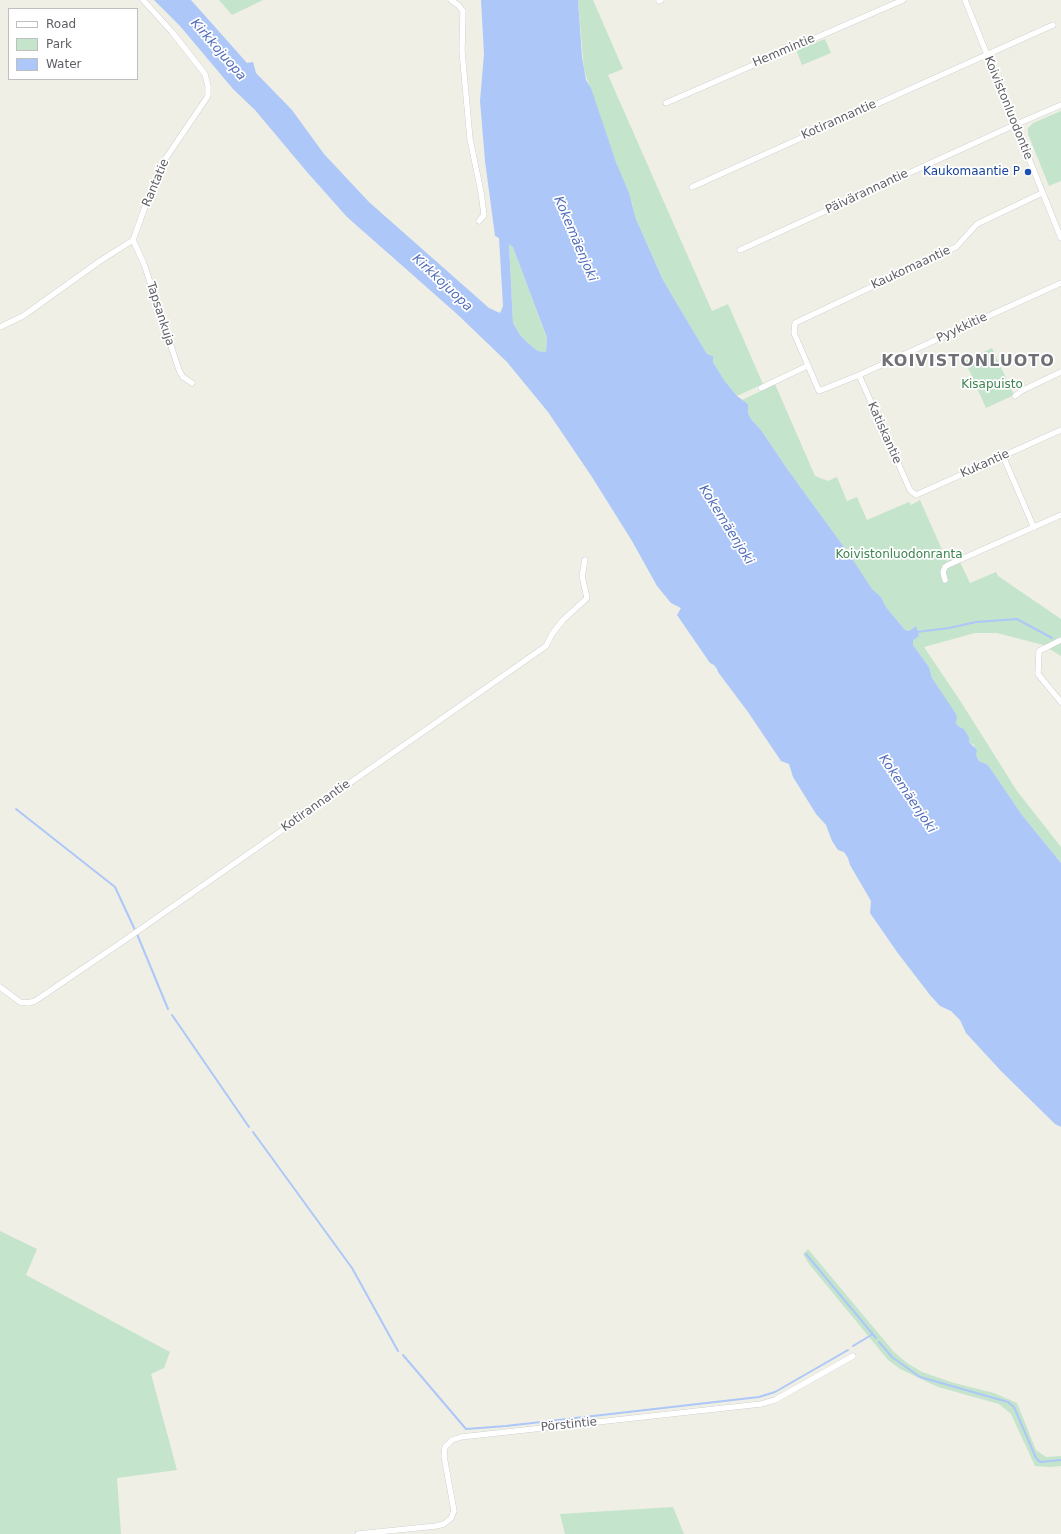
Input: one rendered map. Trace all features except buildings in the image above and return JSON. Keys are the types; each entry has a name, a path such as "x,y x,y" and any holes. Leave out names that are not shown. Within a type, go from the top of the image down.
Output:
{"street":[{"name":"Rantatie","path":"133,240 150,193 166,158 208,96 208,86 205,74 172,32 143,0"},
{"path":"451,0 463,11 462,51 469,131 484,215 479,221"},
{"name":"Hemmintie","path":"666,103 903,0"},
{"name":"Koivistonluodontie","path":"965,0 1061,238"},
{"name":"Kotirannantie","path":"692,187 1053,25"},
{"name":"Päivärannantie","path":"740,250 1015,124 1061,105"},
{"name":"Kaukomaantie","path":"795,323 956,247 976,224 1042,193"},
{"path":"0,327 23,316 100,261 133,240"},
{"name":"Tapsankuja","path":"133,240 144,264 179,370 183,377 192,383"},
{"name":"Pyykkitie","path":"795,323 794,333 819,391 859,375 1061,282"},
{"path":"761,388 807,366"},
{"path":"1015,396 1061,372"},
{"name":"Katiskantie","path":"859,375 910,490"},
{"name":"Kukantie","path":"910,490 916,494 1061,430"},
{"path":"1003,456 1034,528"},
{"path":"945,580 943,572 945,567 948,565 1061,515"},
{"name":"Kotirannantie","path":"0,987 20,1002 28,1003 35,1001 546,646 552,634 563,620 587,598 582,576 585,560"},
{"path":"1061,640 1040,651 1038,674 1061,702"},
{"name":"Pörstintie","path":"358,1534 436,1526 444,1524 451,1518 454,1511 444,1456 445,1447 452,1440 460,1437 761,1404 775,1400 853,1356"}],"green space":[{"path":"219,0 263,0 232,15"},
{"path":"578,0 593,0 623,69 608,75 712,311 728,304 763,384 737,396 724,380 713,362 713,356 707,354 662,278 636,219 632,203 584,70"},
{"path":"825,39 831,53 802,65 796,50"},
{"path":"1061,111 1061,181 1049,186 1028,134 1028,128 1033,123"},
{"path":"509,244 513,246 547,339 546,352 538,351 529,344 520,335 513,323"},
{"name":"Kisapuisto","path":"992,348 1014,395 986,408 965,361"},
{"name":"Koivistonluodonranta","path":"775,384 815,476 828,481 837,477 847,501 857,497 867,520 909,502 911,505 920,500 947,561 957,556 970,583 996,572 998,576 1061,619 1061,656 1043,645 997,633 975,633 924,647 961,702 1017,791 1061,847 1061,863 1022,815 988,765 980,762 976,755 974,745 969,742 969,737 964,729 956,723 957,719 932,678 929,667 913,645 916,626 909,631 905,630 886,607 881,597 872,589 861,575 847,551 761,430 751,419 748,413 748,404 742,400"},
{"path":"0,1231 37,1249 26,1275 170,1352 164,1368 151,1374 177,1470 117,1478 121,1534 0,1534"},
{"path":"808,1249 894,1352 907,1363 922,1372 954,1383 994,1393 1017,1403 1036,1450 1046,1457 1061,1456 1061,1466 1035,1466 1011,1414 999,1404 938,1387 900,1369 888,1360 809,1264 803,1254"},
{"path":"673,1507 684,1534 565,1534 560,1514"}],"water":[{"path":"154,0 191,0 247,63 253,62 256,73 292,110 324,154 369,202 489,308 500,313 503,306 499,238 495,236 485,161 480,101 484,54 481,0 578,0 582,57 586,80 591,88 616,162 629,193 636,219 662,278 707,354 713,356 713,362 724,380 737,396 748,404 748,413 751,419 761,430 847,551 872,589 881,597 886,607 905,630 909,631 916,626 919,636 913,640 913,645 929,667 932,678 956,714 956,723 964,729 969,737 969,742 977,750 976,755 979,761 988,765 1022,815 1061,863 1061,1127 1055,1124 1001,1071 966,1033 960,1020 951,1011 940,1006 897,952 870,913 871,901 850,865 848,858 844,852 838,850 832,841 826,825 816,814 793,777 789,764 781,761 717,669 710,663 677,615 681,608 671,603 657,586 632,541 592,477 548,412 507,362 457,314 347,217 255,110 233,89 180,26","holes":["509,244 513,247 547,338 546,352 538,351 529,344 520,335 513,323"]}],"waterway":[{"path":"917,632 949,628 976,622 1017,619 1052,638"},
{"path":"16,809 115,887 135,930"},
{"path":"137,934 168,1009"},
{"path":"172,1015 249,1127"},
{"path":"253,1132 352,1268 398,1351"},
{"path":"806,1254 876,1338"},
{"path":"853,1346 873,1334"},
{"path":"879,1342 892,1357 920,1377 1008,1402 1014,1407 1036,1458 1040,1462 1061,1460"},
{"path":"403,1355 466,1429 506,1426 759,1397 775,1392 848,1350"}],"place":[{"name":"Kaukomaantie P","path":"1028,172"}],"district":[{"name":"KOIVISTONLUOTO","path":"968,362"}],"water label":[{"name":"Kirkkojuopa","path":"218,50"},
{"name":"Kokemäenjoki","path":"575,239"},
{"name":"Kirkkojuopa","path":"442,283"},
{"name":"Kokemäenjoki","path":"726,525"},
{"name":"Kokemäenjoki","path":"907,794"}]}
